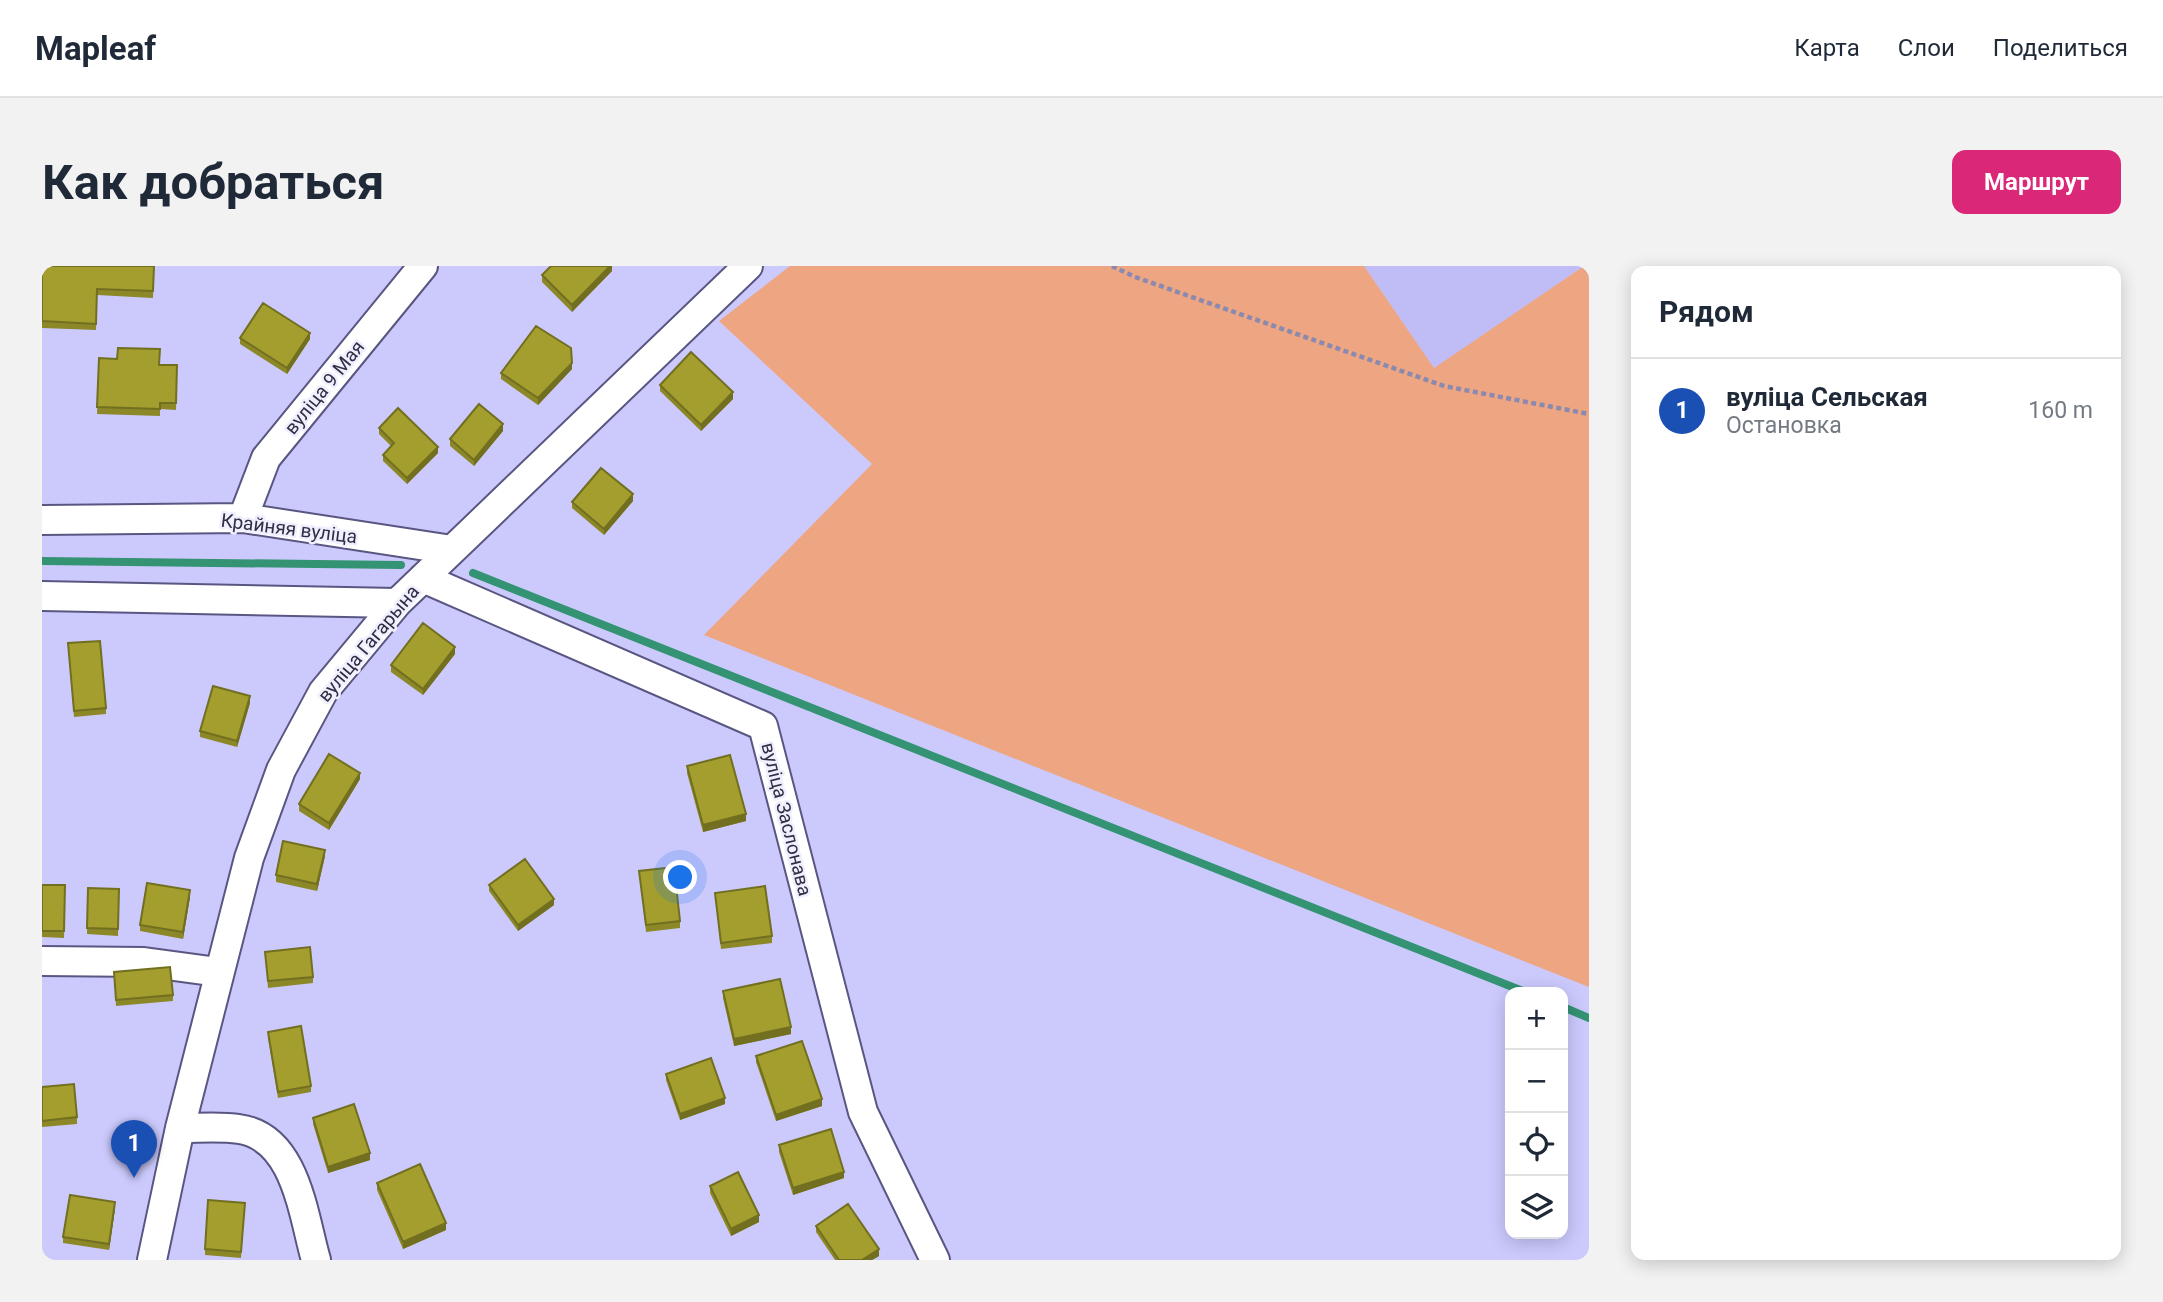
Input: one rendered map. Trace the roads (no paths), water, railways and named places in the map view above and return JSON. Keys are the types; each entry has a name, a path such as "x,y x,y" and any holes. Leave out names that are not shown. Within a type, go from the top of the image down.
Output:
{"street":[{"name":"вуліца 9 Мая","path":"243,518 266,458 423,266"},
{"name":"вуліца Гагарына","path":"152,1260 180,1128 249,858 281,770 323,692 397,603 748,266"},
{"name":"Крайняя вуліца","path":"42,520 243,518 452,550"},
{"name":"вуліца Заслонава","path":"423,578 763,726 863,1112 935,1260"},
{"path":"42,596 397,603"},
{"path":"42,961 144,962 218,972"},
{"path":"180,1128 241,1129 271,1142 290,1168 316,1260"}],"waterway":[{"path":"42,561 401,565"},
{"path":"473,573 1512,987"},
{"path":"1568,1009 1589,1018"}],"place":[{"name":"вуліца Сельская","path":"134,1178"}]}
